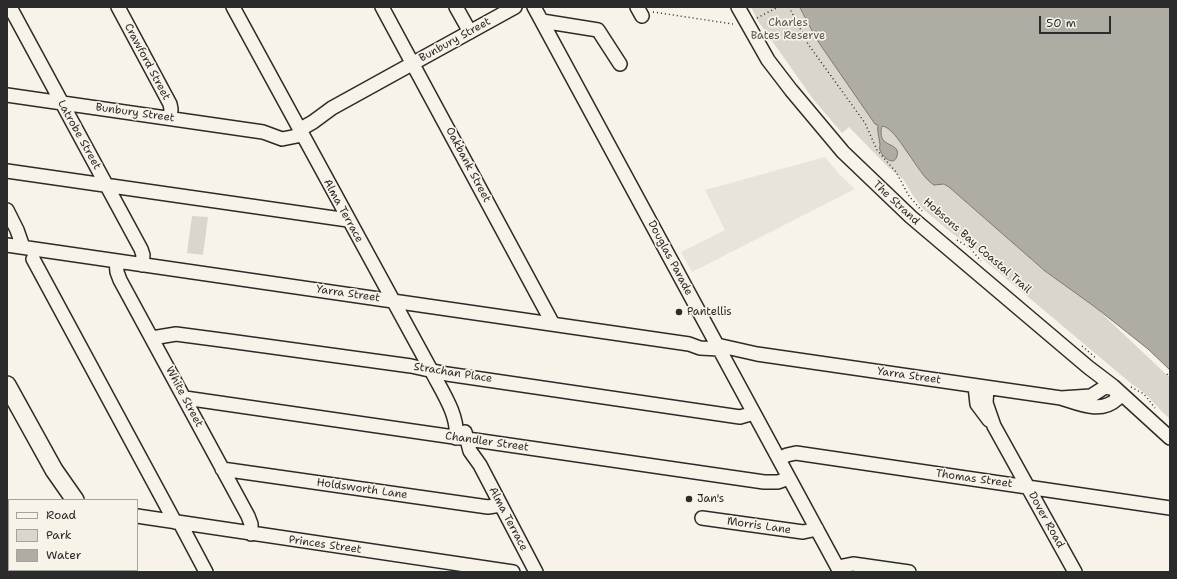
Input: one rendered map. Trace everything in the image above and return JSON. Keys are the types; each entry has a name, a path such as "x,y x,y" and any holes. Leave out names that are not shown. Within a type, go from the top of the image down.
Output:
{"main road":[{"path":"9,395 54,470 74,499"},
{"path":"54,470 66,499"}],"street":[{"name":"Latrobe Street","path":"10,7 141,249 143,253 142,265"},
{"name":"Crawford Street","path":"118,7 170,103 170,118"},
{"name":"Alma Terrace","path":"233,7 431,370 453,414 462,425 470,452 480,465 533,571"},
{"name":"Oakbank Street","path":"382,7 553,324"},
{"path":"456,7 470,32"},
{"name":"Bunbury Street","path":"7,95 263,132 298,128 308,117 332,108 514,7"},
{"name":"Douglas Parade","path":"534,7 839,570"},
{"name":"The Strand","path":"738,7 768,60 843,152 911,217 1092,363 1116,390 1139,409 1166,435"},
{"path":"542,21 598,30 620,64"},
{"path":"7,171 107,184 348,220"},
{"path":"7,210 17,230 23,247"},
{"name":"Yarra Street","path":"7,245 689,344 700,348 718,347 756,354 1061,398 1087,406 1097,407 1110,405 1116,390"},
{"path":"34,259 206,572"},
{"name":"White Street","path":"116,261 117,272 120,280 248,516 251,524 251,534"},
{"path":"689,344 700,340 711,333"},
{"name":"Strachan Place","path":"152,338 176,334 410,366 447,374 740,417 754,413"},
{"name":"Yarra Street","path":"728,366 740,355 756,354"},
{"name":"Dover Road","path":"981,387 975,397 978,406 994,426 1075,572"},
{"name":"Yarra Street","path":"1061,398 1091,396 1116,390"},
{"name":"Chandler Street","path":"185,398 764,482 776,482 789,478"},
{"name":"Thomas Street","path":"778,459 786,455 796,453 1170,508"},
{"name":"Holdsworth Lane","path":"222,469 488,507 501,505"},
{"name":"Princes Street","path":"138,516 513,572"},
{"name":"Morris Lane","path":"702,518 803,532 817,529"},
{"path":"839,570 850,564 909,572"}],"path":[{"path":"754,20 778,7"},
{"name":"Hobsons Bay Coastal Trail","path":"789,7 808,44 865,123 877,150 896,172 909,196 927,215"},
{"path":"639,11 733,24"},
{"name":"Hobsons Bay Coastal Trail","path":"955,239 970,248 983,262"},
{"path":"1079,344 1092,363"},
{"path":"1167,374 1170,378"},
{"path":"1116,390 1144,394 1157,411"}],"shaded area":[{"path":"825,157 840,175 855,189 692,272 681,252 725,230 705,190"}],"green space":[{"name":"Charles Bates Reserve","path":"751,7 800,7 817,40 875,124 888,127 907,150 910,158 921,173 940,184 944,184 949,187 1045,271 1095,307 1170,378 1170,419 1148,396 984,260 974,248 953,234 923,209 903,179 888,167 849,127 842,133 813,99 758,21"},
{"path":"192,216 208,217 203,255 187,253"}],"water":[{"path":"800,7 1170,7 1170,370 1148,349 1095,307 1045,271 949,187 944,184 934,185 928,180 901,142 888,128 882,126 882,138 886,143 896,148 898,153 893,161 885,158 880,149 878,125 875,124 817,40"}],"place":[{"name":"Pantellis","path":"679,312"},
{"name":"Jan's","path":"689,499"}]}
